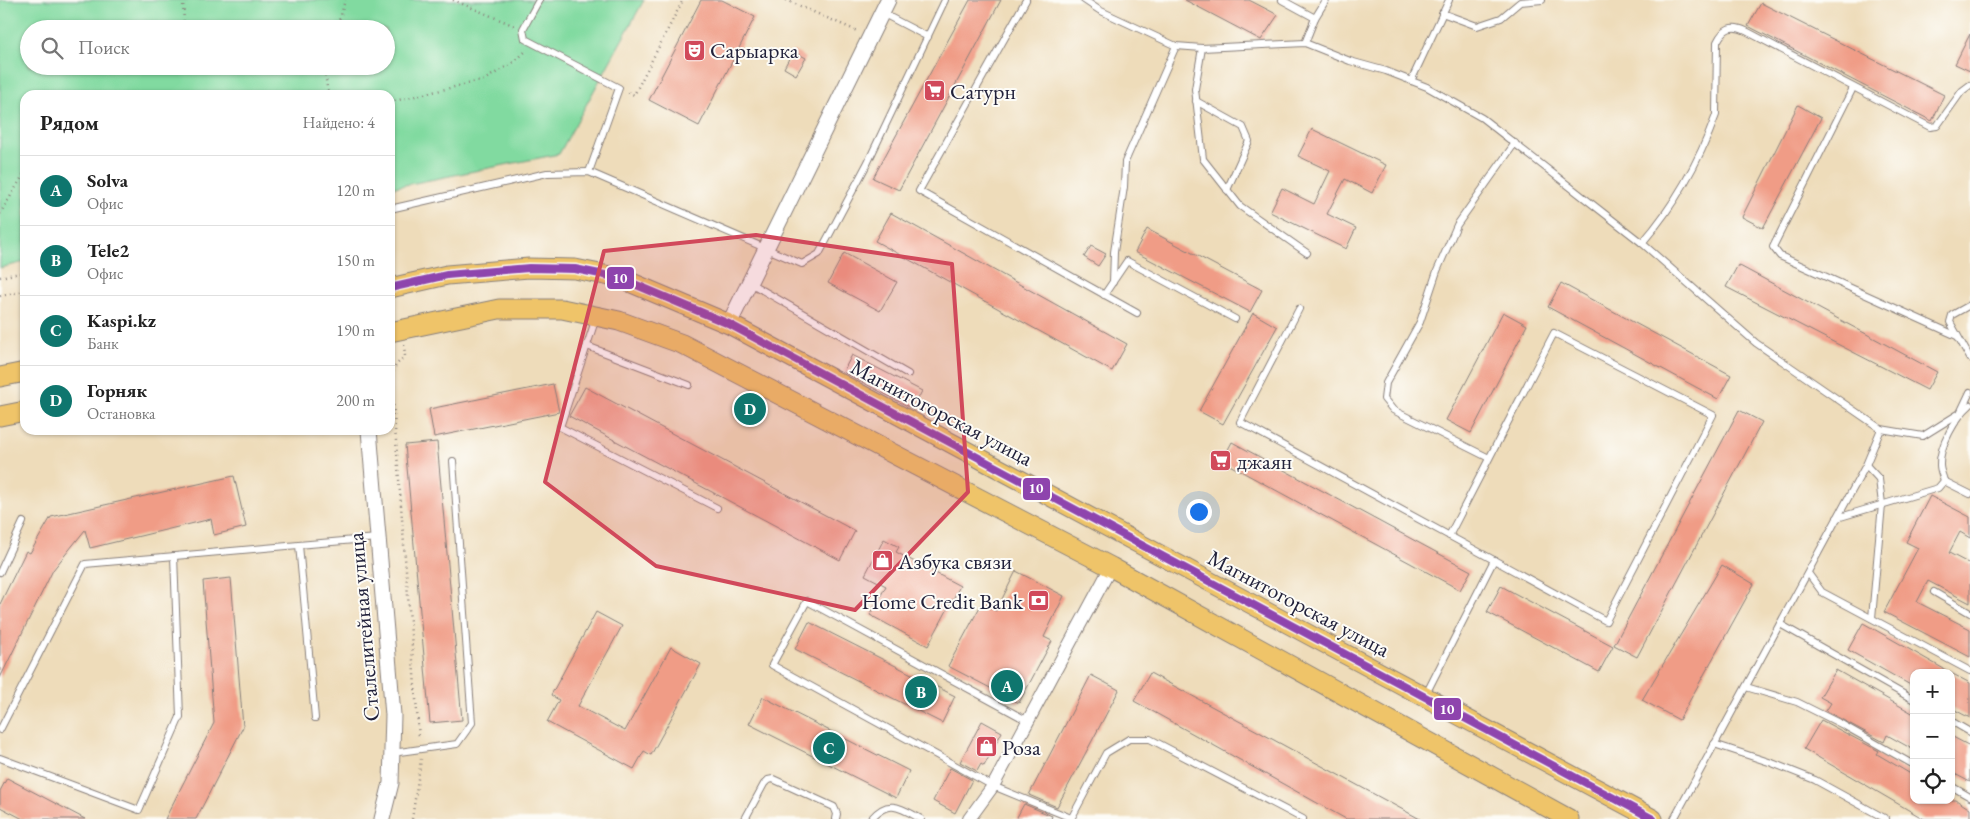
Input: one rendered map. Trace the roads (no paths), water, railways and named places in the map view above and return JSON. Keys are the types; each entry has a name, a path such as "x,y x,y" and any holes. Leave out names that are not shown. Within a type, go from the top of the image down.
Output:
{"main road":[{"name":"Магнитогорская улица","path":"395,287 447,275 529,268 575,269 620,278 728,324 1653,819"},
{"path":"396,331 498,309 562,309 619,321 682,344 1111,567 1569,819"},
{"path":"0,377 20,373"},
{"path":"0,416 20,412"}],"street":[{"path":"728,324 885,6"},
{"name":"Сталелитейная улица","path":"369,435 393,715 391,783 382,819"},
{"path":"970,819 994,786 1111,567"}],"lane":[{"path":"539,0 523,29 525,39 619,88 589,172"},
{"path":"395,208 547,174 589,172 802,264 819,254 867,164 945,0"},
{"path":"1026,0 919,191 1137,313"},
{"path":"1282,0 1315,18"},
{"path":"1305,43 1315,18 1326,0"},
{"path":"1410,81 1449,0"},
{"path":"1442,13 1477,26 1501,18 1520,2 1542,0"},
{"path":"1086,1 1099,10 1176,46 1202,48 1305,43 1350,61 1386,71 1427,87 1482,118 1642,243 1756,342 1881,429 1923,436 1970,405"},
{"path":"885,6 928,37"},
{"path":"1642,243 1661,221 1689,175 1712,126 1716,115 1717,42 1722,32 1729,28 1738,27 1930,127 1937,126 1962,91 1970,85"},
{"path":"1113,282 1114,252 1124,187 1125,162 1176,46"},
{"path":"1202,48 1195,89 1203,160 1240,206 1307,253"},
{"path":"1853,88 1773,247 1780,256 1956,336"},
{"path":"1196,101 1243,127 1249,141 1227,190"},
{"path":"1489,458 1392,410 1384,399 1386,383 1420,322 1437,271 1457,225 1515,143"},
{"path":"1104,295 1127,261 1235,319"},
{"path":"749,282 908,374"},
{"path":"1970,305 1952,316 1950,322 1956,336 1970,358"},
{"path":"1299,309 1240,422 1449,536 1606,621 1713,415 1554,332 1449,536"},
{"path":"596,316 560,426 717,508"},
{"path":"586,346 689,385"},
{"path":"1944,481 1940,464 1943,446 1970,392"},
{"path":"1674,819 1866,465 1881,429"},
{"path":"392,752 457,744 472,723 453,461"},
{"path":"1866,465 1879,480 1882,504 1872,618"},
{"path":"1944,481 1970,494"},
{"path":"1837,518 1938,488 1944,481"},
{"path":"0,572 23,522"},
{"path":"0,730 85,564 377,538"},
{"path":"299,545 315,718"},
{"path":"0,758 139,810 180,717 174,556"},
{"path":"1424,697 1494,560"},
{"path":"1808,573 1822,592 1970,671"},
{"path":"1934,592 1970,613"},
{"path":"1028,721 807,602 772,665 994,786 1071,819 1106,753 1129,739 1150,739 1303,819"},
{"path":"1780,624 1910,698"},
{"path":"1746,687 1797,702 1843,725 1910,763"},
{"path":"1955,723 1970,732"},
{"path":"1714,744 1772,763 1815,780 1886,819"},
{"path":"745,819 764,784 768,780 773,780 834,807 837,814 836,819"},
{"path":"1955,788 1970,797"},
{"path":"871,819 884,807 899,806 921,819"}],"place":[{"name":"Сарыарка","path":"694,50"},
{"name":"Сатурн","path":"934,91"},
{"name":"Горняк","path":"750,409"},
{"name":"джаян","path":"1221,461"},
{"name":"Азбука связи","path":"882,561"},
{"name":"Home Credit Bank","path":"1039,601"},
{"name":"Solva","path":"1007,686"},
{"name":"Tele2","path":"921,692"},
{"name":"Роза","path":"986,747"},
{"name":"Kaspi.kz","path":"829,748"}]}
